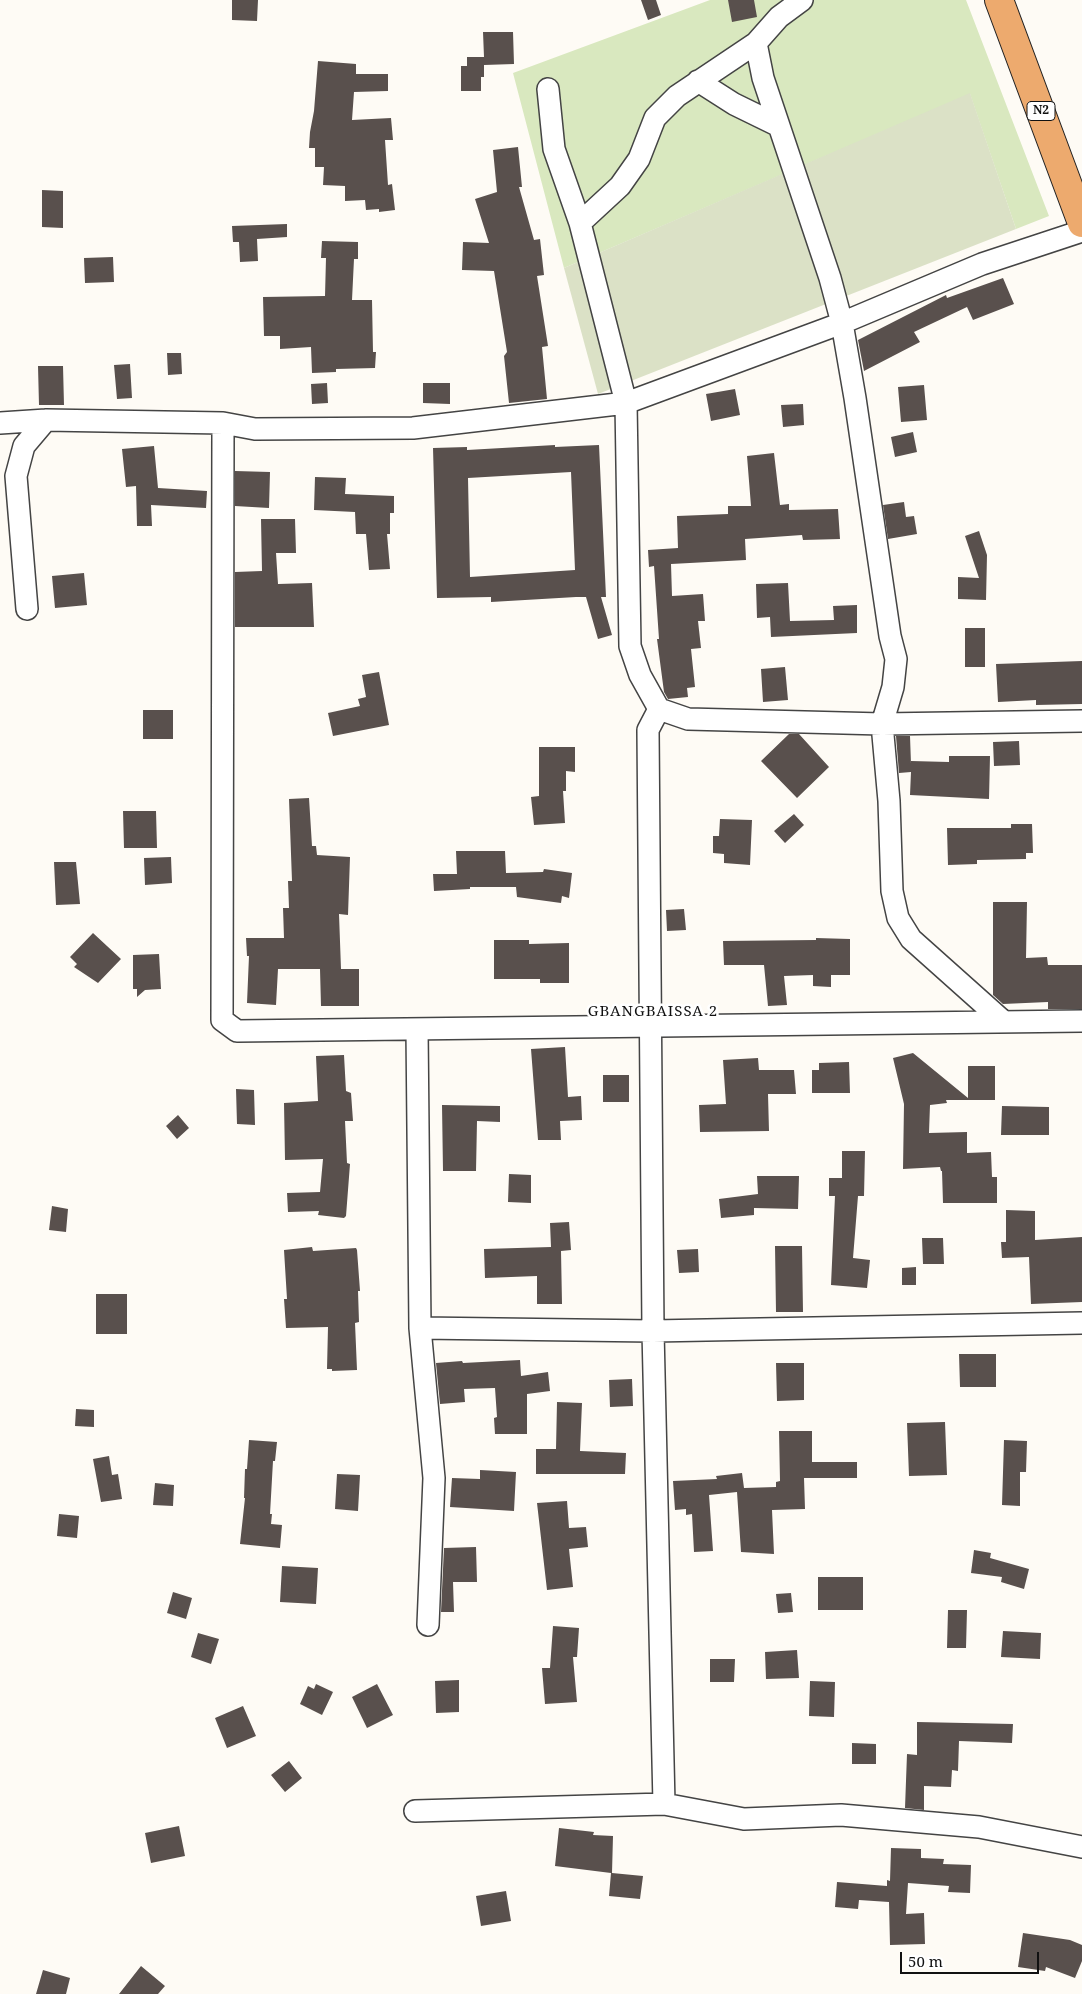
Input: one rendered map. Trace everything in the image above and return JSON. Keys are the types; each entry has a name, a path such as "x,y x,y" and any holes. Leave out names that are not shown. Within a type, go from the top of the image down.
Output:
{"highway":[{"name":"N2","path":"1000,0 1082,223"}],"street":[{"path":"580,223 620,186 638,159 655,118 677,96 756,43 779,17 802,0"},
{"path":"756,43 763,78 778,126 830,278 842,323 855,398 890,636 896,659 893,687 882,724 892,891 898,918 911,940 1004,1022"},
{"path":"698,81 734,104 778,126"},
{"path":"548,89 554,149 580,223 626,403 630,646 640,675 659,708 688,719 882,724 1082,721"},
{"path":"0,423 46,420 223,423 255,429 413,428 626,403 842,323 982,264 1082,231"},
{"path":"27,608 16,476 24,446 46,420"},
{"path":"223,423 222,1020 237,1030 1082,1021"},
{"path":"659,708 648,730 652,1027 653,1330 664,1804"},
{"path":"416,1029 420,1328 434,1478 428,1624"},
{"path":"420,1328 653,1330 1082,1324"},
{"path":"415,1810 664,1804 744,1819 841,1816 979,1826 1082,1847"}],"green space":[{"path":"710,0 966,0 1049,216 1016,229 970,94 564,268 513,73"},
{"path":"970,93 1016,229 598,394 564,268"}],"building":[{"path":"232,0 258,0 257,21 232,20"},
{"path":"641,0 656,0 661,15 648,20"},
{"path":"728,0 754,0 757,17 732,22"},
{"path":"483,32 513,32 514,64 484,65 484,77 481,77 481,91 461,91 461,66 467,66 467,57 484,57"},
{"path":"318,61 356,64 356,74 388,74 388,91 354,92 352,120 391,118 393,140 385,140 388,185 392,184 395,210 379,212 379,209 366,210 365,200 345,201 345,186 323,185 324,167 315,167 315,148 309,148"},
{"path":"518,147 522,187 519,187 534,240 540,239 544,275 537,276 548,346 542,347 547,399 509,403 504,356 507,352 494,271 462,270 463,242 489,243 475,199 497,192 493,150"},
{"path":"42,190 63,191 63,228 42,227"},
{"path":"287,224 287,237 257,239 258,261 240,262 239,242 233,242 232,226"},
{"path":"322,241 358,242 358,259 354,259 352,300 372,300 373,352 376,352 375,368 336,369 336,372 312,373 311,347 280,349 280,336 264,336 263,297 325,296 326,258 321,258"},
{"path":"113,257 114,282 85,283 84,258"},
{"path":"1003,278 1014,304 973,320 967,307 914,332 920,342 864,371 858,340 946,295 947,298"},
{"path":"167,353 181,353 182,374 168,375"},
{"path":"130,364 132,398 117,399 114,365"},
{"path":"38,366 63,366 64,405 39,405"},
{"path":"327,383 328,403 312,404 311,384"},
{"path":"423,383 450,383 450,404 423,403"},
{"path":"924,385 927,420 901,422 898,387"},
{"path":"735,389 740,415 711,421 706,394"},
{"path":"803,404 804,425 783,427 781,405"},
{"path":"913,432 917,452 895,457 891,437"},
{"path":"555,445 555,447 599,445 606,597 601,597 612,635 598,639 586,597 491,602 491,597 437,598 433,448 467,447 467,450","holes":["571,472 575,570 470,577 468,478"]},
{"path":"154,446 158,488 207,491 206,508 151,505 152,526 137,526 136,486 126,487 122,449"},
{"path":"774,453 780,505 789,504 789,510 838,509 840,539 803,540 802,535 745,539 746,560 671,564 672,596 703,594 705,621 698,621 701,648 691,649 695,687 687,688 688,697 668,699 664,692 657,639 659,639 654,566 649,567 648,550 678,548 677,516 728,514 728,506 751,506 747,456"},
{"path":"235,471 270,472 269,508 235,506"},
{"path":"315,477 346,478 345,494 394,496 394,513 390,513 390,534 387,534 390,569 369,570 366,534 356,534 355,512 314,510"},
{"path":"904,502 906,517 914,516 917,534 888,539 883,505"},
{"path":"261,519 295,519 296,553 276,553 278,584 312,583 314,627 235,627 235,572 262,571"},
{"path":"979,531 987,555 986,600 958,599 958,577 979,578 965,536"},
{"path":"84,573 87,605 55,608 52,576"},
{"path":"788,583 790,621 834,620 833,606 857,605 857,633 771,637 770,617 757,618 756,584"},
{"path":"965,628 985,628 985,667 965,667"},
{"path":"1082,661 1082,704 1036,705 1036,700 998,702 996,664"},
{"path":"785,667 788,700 763,702 761,669"},
{"path":"379,672 389,725 333,736 328,713 360,706 358,699 366,697 362,675"},
{"path":"143,710 173,710 173,739 143,739"},
{"path":"789,734 799,734 829,767 797,798 761,761"},
{"path":"896,736 910,736 911,764 911,761 949,762 949,756 990,756 989,799 910,795 911,772 899,773"},
{"path":"1019,741 1020,765 994,766 993,742"},
{"path":"539,747 575,747 575,772 566,771 566,791 563,791 565,823 534,825 531,797 539,796"},
{"path":"309,798 312,846 316,846 317,855 350,857 348,915 339,914 341,969 359,969 359,1006 321,1006 320,969 278,969 276,1005 247,1003 249,956 247,956 246,938 284,938 283,908 289,908 288,881 292,881 289,799"},
{"path":"123,811 156,811 157,848 124,848"},
{"path":"794,814 804,825 785,843 774,831"},
{"path":"720,819 752,820 750,865 724,863 724,854 713,853 713,836 719,836"},
{"path":"1011,824 1032,824 1033,853 1026,853 1026,859 977,860 977,864 948,865 947,828 1011,828"},
{"path":"456,851 505,851 506,873 543,872 544,869 572,873 569,898 562,896 561,903 517,897 516,887 470,887 470,889 434,891 433,874 457,874"},
{"path":"171,857 172,883 145,885 144,858"},
{"path":"54,862 76,862 80,904 56,905"},
{"path":"993,902 1027,902 1026,958 1047,957 1048,965 1082,965 1082,1009 1048,1009 1048,1002 1003,1004 993,995"},
{"path":"684,909 686,930 667,931 666,910"},
{"path":"93,933 121,959 98,983 74,967 77,964 70,957"},
{"path":"816,938 850,939 850,975 831,975 831,987 813,986 813,975 784,976 787,1005 768,1006 764,965 724,965 723,941 816,940"},
{"path":"494,940 529,940 529,944 569,943 569,983 540,983 540,979 494,979"},
{"path":"159,954 161,989 145,990 137,997 137,989 133,989 133,955"},
{"path":"565,1047 568,1097 581,1096 582,1120 560,1121 561,1140 538,1140 531,1049"},
{"path":"913,1053 968,1098 968,1066 995,1066 995,1100 946,1100 947,1103 930,1105 929,1133 967,1132 967,1153 991,1152 992,1177 997,1177 997,1203 943,1203 942,1171 940,1167 903,1169 904,1104 893,1058"},
{"path":"344,1055 346,1091 351,1093 353,1121 345,1121 347,1163 350,1164 346,1216 344,1218 318,1215 319,1211 288,1212 287,1193 320,1192 323,1159 285,1160 284,1103 318,1101 316,1056"},
{"path":"758,1058 759,1070 794,1070 796,1094 768,1094 769,1131 700,1132 699,1105 726,1104 723,1060"},
{"path":"849,1062 850,1093 812,1093 812,1070 819,1070 819,1063"},
{"path":"603,1075 629,1075 629,1102 603,1102"},
{"path":"236,1089 254,1090 255,1125 237,1124"},
{"path":"442,1105 500,1106 500,1122 477,1121 476,1171 443,1171"},
{"path":"1002,1106 1049,1107 1049,1135 1001,1135"},
{"path":"178,1115 189,1128 177,1139 166,1126"},
{"path":"842,1151 865,1151 864,1196 858,1196 853,1258 870,1260 867,1288 831,1285 835,1196 829,1196 829,1178 842,1178"},
{"path":"509,1174 531,1175 531,1203 508,1202"},
{"path":"757,1176 799,1176 798,1209 754,1208 754,1215 721,1218 719,1199 758,1194"},
{"path":"52,1206 68,1209 66,1232 49,1230"},
{"path":"1006,1210 1035,1211 1035,1240 1082,1237 1082,1302 1031,1304 1029,1257 1002,1258 1001,1242 1006,1242"},
{"path":"569,1222 571,1250 561,1251 562,1304 537,1304 537,1276 485,1278 484,1249 551,1247 550,1223"},
{"path":"922,1238 943,1238 944,1264 923,1264"},
{"path":"775,1246 802,1246 803,1312 776,1312"},
{"path":"312,1247 313,1251 356,1248 357,1250 360,1291 358,1291 359,1322 355,1323 357,1370 332,1371 332,1369 327,1369 328,1327 286,1328 284,1299 287,1299 284,1250"},
{"path":"698,1249 699,1272 679,1273 677,1250"},
{"path":"916,1267 916,1285 902,1285 902,1268"},
{"path":"96,1294 127,1294 127,1334 96,1334"},
{"path":"959,1354 996,1354 996,1387 960,1387"},
{"path":"520,1360 521,1376 548,1372 550,1391 527,1394 527,1434 495,1434 494,1418 497,1417 495,1388 464,1389 465,1402 440,1404 436,1363"},
{"path":"776,1363 804,1363 804,1400 777,1401"},
{"path":"632,1379 633,1406 610,1407 609,1380"},
{"path":"557,1402 582,1403 580,1451 626,1453 625,1474 536,1474 536,1449 556,1449"},
{"path":"76,1409 94,1410 94,1427 75,1426"},
{"path":"945,1422 947,1475 909,1476 907,1423"},
{"path":"779,1431 812,1431 812,1462 857,1462 857,1478 804,1478 805,1509 772,1510 774,1554 741,1552 737,1492 709,1495 713,1551 694,1552 692,1514 686,1515 686,1509 675,1510 673,1481 717,1479 716,1476 742,1473 744,1488 776,1487 776,1482 780,1481"},
{"path":"249,1440 277,1442 275,1461 273,1461 270,1514 272,1514 271,1524 282,1525 280,1548 240,1544"},
{"path":"1004,1440 1027,1441 1026,1472 1020,1472 1020,1506 1002,1505"},
{"path":"109,1456 112,1475 118,1474 122,1499 101,1502 93,1459"},
{"path":"480,1470 516,1472 514,1511 450,1507 452,1478 480,1479"},
{"path":"337,1474 360,1475 358,1511 335,1509"},
{"path":"155,1483 174,1485 173,1506 153,1505"},
{"path":"567,1501 569,1528 586,1527 588,1547 569,1549 573,1587 547,1590 537,1503"},
{"path":"59,1514 79,1516 77,1538 57,1536"},
{"path":"476,1547 477,1582 453,1582 454,1612 441,1612 444,1548"},
{"path":"974,1550 991,1553 990,1558 1029,1569 1024,1589 1001,1582 1002,1577 971,1573"},
{"path":"282,1566 318,1568 316,1604 280,1602"},
{"path":"818,1577 863,1577 863,1610 818,1610"},
{"path":"173,1592 192,1598 186,1619 167,1613"},
{"path":"791,1593 793,1612 778,1613 776,1594"},
{"path":"948,1610 967,1610 966,1648 947,1648"},
{"path":"553,1626 579,1628 577,1657 573,1657 577,1702 545,1704 542,1668 550,1668"},
{"path":"1003,1631 1041,1633 1040,1659 1001,1657"},
{"path":"198,1633 219,1639 211,1664 191,1657"},
{"path":"797,1650 799,1678 766,1679 765,1652"},
{"path":"710,1659 735,1659 734,1682 710,1682"},
{"path":"459,1680 459,1712 436,1713 435,1681"},
{"path":"810,1681 835,1682 834,1717 809,1716"},
{"path":"316,1684 333,1692 322,1715 300,1704 308,1686 314,1689"},
{"path":"377,1684 393,1715 367,1728 352,1697"},
{"path":"243,1706 256,1736 227,1748 215,1718"},
{"path":"917,1722 1013,1724 1012,1743 959,1741 958,1771 952,1770 951,1787 924,1786 924,1810 905,1808 907,1754 917,1755"},
{"path":"852,1743 876,1744 876,1764 852,1764"},
{"path":"289,1761 302,1778 285,1792 271,1775"},
{"path":"179,1826 185,1856 151,1863 145,1833"},
{"path":"559,1828 594,1832 593,1835 613,1836 612,1873 643,1876 640,1899 609,1896 611,1873 555,1866"},
{"path":"891,1848 921,1849 921,1858 944,1859 943,1864 971,1865 970,1893 948,1892 949,1886 908,1883 906,1914 924,1913 925,1944 890,1945 889,1902 859,1900 858,1909 835,1907 837,1882 887,1886 887,1880 890,1881"},
{"path":"506,1891 511,1921 481,1926 476,1896"},
{"path":"1023,1933 1070,1940 1082,1945 1082,1961 1075,1978 1046,1967 1045,1971 1018,1967"},
{"path":"141,1966 165,1986 158,1994 119,1994"},
{"path":"43,1970 70,1978 66,1994 36,1994"}],"district":[{"name":"GBANGBAISSA 2","path":"653,1012"}]}
